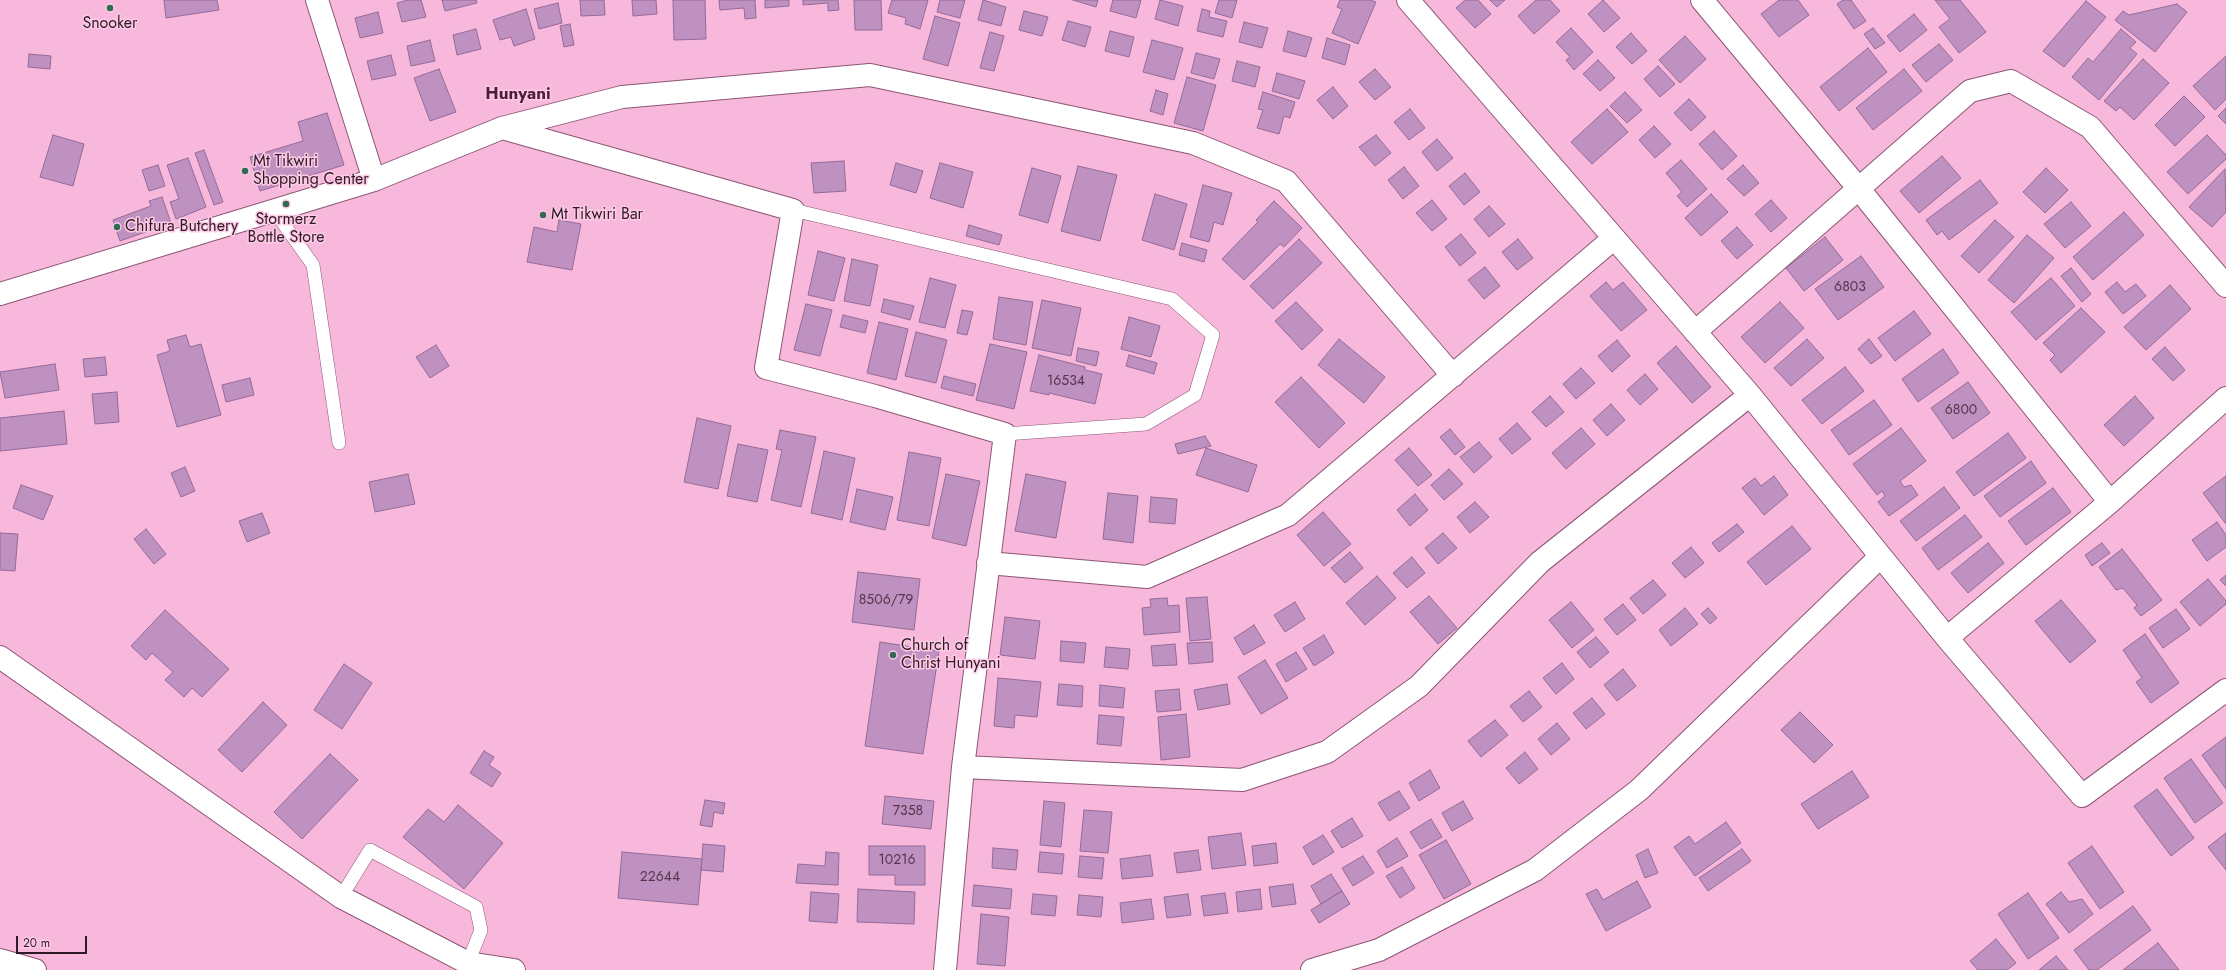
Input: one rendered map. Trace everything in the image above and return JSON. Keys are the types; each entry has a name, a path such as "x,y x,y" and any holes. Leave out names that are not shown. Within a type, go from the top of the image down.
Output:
{"street":[{"path":"317,0 374,180"},
{"path":"1408,0 1613,239 1750,395 1947,638 2082,796 2226,690"},
{"path":"1702,0 1859,189 2110,502"},
{"path":"0,294 273,209 374,180 502,128 622,97 870,76 1193,144 1286,181 1453,376"},
{"path":"1695,332 1970,91 2011,81 2090,127 2226,286"},
{"path":"502,128 793,210 766,368 876,396 1005,434 963,767 946,970"},
{"path":"988,563 1147,578 1288,515 1613,239"},
{"path":"963,767 1242,780 1328,752 1419,686 1540,562 1750,395"},
{"path":"1947,638 2110,502 2226,398"},
{"path":"1312,970 1379,950 1535,870 1639,790 1880,557"},
{"path":"0,657 341,897 468,963 514,970"},
{"path":"0,960 35,970"}],"lane":[{"path":"273,209 313,265 339,443"},
{"path":"793,210 1172,299 1213,335 1195,395 1146,424 1005,434"},
{"path":"341,897 370,850 476,907 481,930 468,963"}],"building":[{"path":"164,0 217,0 219,10 166,18"},
{"path":"408,0 421,0 426,17 402,22 397,3"},
{"path":"442,0 476,0 477,3 445,11"},
{"path":"580,0 604,0 605,15 581,16"},
{"path":"632,0 656,0 657,14 633,16"},
{"path":"673,0 705,0 706,39 674,40"},
{"path":"719,0 755,0 756,18 745,19 744,8 720,10"},
{"path":"765,0 789,0 789,6 765,8"},
{"path":"803,0 838,0 839,10 828,11 828,3 803,5"},
{"path":"854,0 881,0 882,30 855,30"},
{"path":"892,0 928,0 920,29 905,24 906,18 888,13"},
{"path":"940,0 965,0 960,18 937,12"},
{"path":"983,0 1006,7 1001,26 978,20"},
{"path":"1073,0 1098,0 1096,7"},
{"path":"1113,0 1141,0 1136,18 1110,11"},
{"path":"1160,0 1183,6 1178,26 1155,19"},
{"path":"1219,0 1237,0 1232,18 1215,13"},
{"path":"1340,0 1370,0 1376,2 1358,44 1332,33 1342,9 1337,7"},
{"path":"1465,0 1478,0 1491,14 1475,28 1456,8"},
{"path":"1490,0 1505,0 1497,7"},
{"path":"1536,0 1550,0 1560,11 1534,34 1518,16"},
{"path":"1603,0 1620,18 1604,32 1588,14"},
{"path":"1779,0 1798,0 1809,15 1779,37 1761,14"},
{"path":"1843,0 1851,0 1866,21 1854,29 1837,4"},
{"path":"1935,0 1960,0 1986,32 1959,53 1939,27 1950,19"},
{"path":"2086,1 2106,17 2064,67 2043,51"},
{"path":"558,3 562,23 539,29 534,9"},
{"path":"2177,4 2187,12 2155,52 2115,20 2123,11 2129,15"},
{"path":"526,9 535,39 514,46 511,37 500,40 493,20"},
{"path":"1202,9 1210,11 1209,17 1227,21 1223,37 1197,31"},
{"path":"1024,11 1048,17 1042,36 1019,30"},
{"path":"378,12 383,33 360,38 355,18"},
{"path":"1914,14 1927,30 1900,52 1887,36"},
{"path":"935,16 960,23 948,66 923,59"},
{"path":"1068,21 1091,27 1085,47 1062,40"},
{"path":"1244,22 1268,28 1262,48 1239,42"},
{"path":"570,24 574,45 564,47 560,26"},
{"path":"1571,28 1593,52 1574,70 1566,60 1570,57 1556,42"},
{"path":"1873,28 1885,43 1875,49 1864,34"},
{"path":"476,29 481,49 457,55 453,35"},
{"path":"2121,29 2136,42 2130,48 2137,54 2099,100 2072,77 2088,58 2093,62"},
{"path":"1110,31 1134,37 1129,57 1105,51"},
{"path":"1288,31 1312,38 1306,57 1283,51"},
{"path":"990,32 1004,36 994,71 980,68"},
{"path":"1631,33 1647,51 1632,64 1616,47"},
{"path":"1685,36 1706,59 1680,83 1659,60"},
{"path":"1327,38 1350,45 1345,65 1322,58"},
{"path":"430,40 435,61 411,66 407,46"},
{"path":"1152,40 1183,48 1174,80 1143,72"},
{"path":"1939,44 1953,60 1926,82 1912,65"},
{"path":"1868,48 1887,72 1839,111 1820,87"},
{"path":"1196,53 1220,59 1214,79 1191,73"},
{"path":"29,54 51,56 50,69 28,67"},
{"path":"391,55 396,75 372,80 367,61"},
{"path":"2226,56 2226,99 2215,110 2193,86"},
{"path":"2143,59 2169,83 2134,120 2120,107 2116,111 2104,101"},
{"path":"1598,60 1615,78 1600,91 1583,74"},
{"path":"1237,61 1260,67 1255,87 1232,81"},
{"path":"1658,66 1675,84 1660,97 1644,79"},
{"path":"439,69 456,112 430,121 414,78"},
{"path":"1375,69 1391,87 1375,100 1359,82"},
{"path":"1904,69 1922,91 1873,130 1856,108"},
{"path":"1277,73 1305,81 1299,99 1272,91"},
{"path":"1187,77 1216,85 1203,131 1174,123"},
{"path":"1333,87 1348,106 1333,119 1317,100"},
{"path":"1156,90 1168,94 1163,115 1150,111"},
{"path":"1263,92 1295,102 1290,118 1284,116 1279,134 1257,128 1263,110 1258,109"},
{"path":"1625,92 1642,110 1627,123 1610,106"},
{"path":"2184,96 2205,117 2175,146 2155,125"},
{"path":"1689,99 1706,117 1691,131 1674,113"},
{"path":"2226,108 2226,124 2218,116"},
{"path":"1410,109 1425,128 1409,140 1394,122"},
{"path":"1607,109 1628,132 1592,164 1571,142"},
{"path":"327,113 344,165 260,191 250,157 303,141 298,122"},
{"path":"1654,126 1671,144 1655,158 1639,140"},
{"path":"1714,131 1737,156 1722,170 1699,144"},
{"path":"53,135 84,144 73,186 40,177"},
{"path":"1376,135 1391,153 1375,166 1359,147"},
{"path":"2207,135 2226,155 2226,159 2188,194 2167,172"},
{"path":"1437,139 1453,158 1437,171 1422,152"},
{"path":"204,150 223,202 214,205 195,153"},
{"path":"1942,156 1961,178 1919,213 1900,191"},
{"path":"188,158 206,207 176,219 170,202 179,199 167,165"},
{"path":"1681,160 1707,189 1687,207 1677,196 1682,192 1666,173"},
{"path":"844,161 846,191 814,193 811,163"},
{"path":"896,163 923,171 916,193 890,185"},
{"path":"940,163 973,172 963,208 930,198"},
{"path":"158,165 165,186 149,191 142,170"},
{"path":"1743,165 1759,183 1744,196 1727,179"},
{"path":"1078,166 1117,175 1100,241 1061,231"},
{"path":"1404,167 1419,186 1403,199 1388,180"},
{"path":"1032,168 1061,176 1048,223 1019,215"},
{"path":"2046,168 2068,190 2045,213 2023,192"},
{"path":"2225,169 2226,212 2212,227 2189,207"},
{"path":"1465,173 1480,192 1464,205 1449,186"},
{"path":"1980,180 1998,203 1949,240 1942,231 1937,235 1926,220"},
{"path":"1203,185 1232,193 1223,225 1214,222 1209,242 1190,237"},
{"path":"1155,194 1187,204 1174,250 1142,240"},
{"path":"1711,194 1728,212 1701,236 1685,218"},
{"path":"162,197 171,223 120,241 113,220 151,206 149,201"},
{"path":"1432,200 1447,219 1432,231 1416,213"},
{"path":"1771,200 1787,218 1771,232 1755,214"},
{"path":"1274,201 1302,228 1284,247 1280,244 1244,280 1222,259 1258,222 1256,220"},
{"path":"2071,202 2091,226 2065,248 2044,224"},
{"path":"1489,206 1505,224 1489,237 1474,219"},
{"path":"2124,212 2144,235 2093,280 2073,257"},
{"path":"559,220 581,224 572,270 527,262 534,227 557,232"},
{"path":"1995,220 2014,237 1979,273 1961,256"},
{"path":"969,225 1002,235 999,245 966,236"},
{"path":"1737,227 1753,245 1737,259 1721,241"},
{"path":"1461,234 1476,253 1460,266 1445,247"},
{"path":"2027,235 2054,258 2014,303 1988,280"},
{"path":"1825,237 1843,260 1804,291 1786,268"},
{"path":"1299,239 1322,263 1273,309 1250,286"},
{"path":"1518,239 1533,258 1517,270 1502,252"},
{"path":"1182,243 1207,250 1204,262 1179,255"},
{"path":"818,251 845,258 834,301 808,295"},
{"path":"1861,256 1884,287 1838,320 1815,289"},
{"path":"852,259 878,265 870,306 844,301"},
{"path":"1485,267 1500,286 1484,299 1468,280"},
{"path":"2071,268 2091,294 2082,302 2061,276"},
{"path":"930,278 956,285 945,328 919,322"},
{"path":"2051,278 2075,306 2036,340 2011,312"},
{"path":"1606,282 1613,290 1623,282 1647,310 1621,331 1590,296"},
{"path":"2117,282 2125,292 2136,284 2146,296 2123,314 2105,292"},
{"path":"2170,285 2191,309 2146,350 2124,327"},
{"path":"999,297 1033,302 1026,345 993,339"},
{"path":"884,299 914,306 910,320 881,312"},
{"path":"1042,300 1081,308 1071,356 1032,348"},
{"path":"1296,302 1323,330 1302,350 1275,321"},
{"path":"1780,302 1804,328 1765,363 1741,337"},
{"path":"806,304 832,310 820,356 794,350"},
{"path":"2081,308 2105,332 2061,373 2050,360 2055,355 2043,343"},
{"path":"962,310 973,312 967,335 957,333"},
{"path":"1914,311 1931,334 1895,361 1878,338"},
{"path":"843,315 868,321 865,333 840,327"},
{"path":"1129,317 1160,326 1151,357 1121,349"},
{"path":"879,322 908,329 896,380 867,373"},
{"path":"916,332 947,340 936,383 905,376"},
{"path":"186,335 190,347 201,344 221,415 177,427 157,355 170,351 167,340"},
{"path":"1339,339 1385,377 1364,403 1318,365"},
{"path":"1807,339 1824,358 1791,386 1774,368"},
{"path":"1869,339 1882,356 1871,364 1858,349"},
{"path":"1617,340 1630,356 1612,372 1598,356"},
{"path":"990,344 1027,352 1014,409 976,400"},
{"path":"436,345 449,366 430,378 416,357"},
{"path":"1676,346 1711,387 1692,403 1657,363"},
{"path":"2165,347 2185,370 2173,381 2152,359"},
{"path":"1078,348 1099,352 1096,366 1076,361"},
{"path":"1943,349 1959,373 1918,402 1902,379"},
{"path":"1039,355 1085,367 1085,370 1102,374 1095,404 1049,393 1049,395 1030,391"},
{"path":"1129,355 1157,363 1154,374 1126,366"},
{"path":"105,357 107,375 85,377 83,359"},
{"path":"55,364 59,390 5,398 0,372"},
{"path":"1845,367 1864,391 1822,424 1802,400"},
{"path":"1581,368 1595,383 1576,399 1563,384"},
{"path":"1645,374 1658,389 1640,405 1627,390"},
{"path":"944,376 976,384 973,396 941,388"},
{"path":"1301,377 1345,423 1319,448 1275,402"},
{"path":"250,378 254,395 226,402 222,385"},
{"path":"1968,382 1990,413 1953,439 1931,408"},
{"path":"117,392 119,422 95,424 92,394"},
{"path":"1550,396 1564,412 1546,427 1532,412"},
{"path":"2135,396 2154,418 2124,446 2104,425"},
{"path":"1874,400 1892,425 1849,455 1831,430"},
{"path":"1611,404 1625,420 1607,436 1593,420"},
{"path":"64,411 67,444 0,451 0,418"},
{"path":"697,418 731,426 718,489 684,482"},
{"path":"1517,423 1531,439 1512,454 1499,439"},
{"path":"1581,428 1595,444 1566,469 1552,453"},
{"path":"1901,428 1926,461 1900,481 1904,487 1911,485 1918,495 1889,516 1878,502 1885,496 1882,491 1877,495 1853,464"},
{"path":"1450,429 1465,447 1455,455 1440,437"},
{"path":"780,430 816,437 801,507 771,500 782,450 776,449"},
{"path":"2008,433 2026,458 1974,496 1956,472"},
{"path":"1205,436 1211,446 1178,454 1175,444"},
{"path":"1479,442 1492,457 1474,473 1460,457"},
{"path":"738,444 768,450 757,502 727,496"},
{"path":"1206,448 1257,465 1248,492 1196,475"},
{"path":"1409,448 1432,475 1418,486 1395,460"},
{"path":"824,451 855,458 842,520 811,513"},
{"path":"909,452 941,458 929,526 897,520"},
{"path":"2031,461 2046,483 2000,517 1984,496"},
{"path":"185,467 195,491 181,497 171,473"},
{"path":"1449,469 1463,484 1444,500 1431,485"},
{"path":"408,474 415,504 375,512 369,482"},
{"path":"946,474 980,481 966,546 932,538"},
{"path":"1026,474 1066,482 1056,538 1015,531"},
{"path":"1774,476 1788,495 1764,515 1742,488 1755,478 1761,486"},
{"path":"2226,476 2226,524 2203,493"},
{"path":"21,485 53,496 43,520 13,508"},
{"path":"1944,487 1960,508 1916,541 1900,521"},
{"path":"2053,488 2071,512 2026,545 2008,521"},
{"path":"857,489 893,497 885,530 850,522"},
{"path":"1108,493 1138,496 1133,543 1103,539"},
{"path":"1415,494 1428,510 1410,526 1397,510"},
{"path":"1151,497 1177,499 1175,524 1149,522"},
{"path":"1475,502 1489,517 1470,533 1457,517"},
{"path":"1323,512 1351,544 1324,566 1297,535"},
{"path":"262,513 270,533 247,542 239,521"},
{"path":"1965,515 1982,537 1938,570 1922,548"},
{"path":"2217,522 2226,535 2226,547 2207,561 2192,540"},
{"path":"1737,524 1744,532 1719,552 1712,543"},
{"path":"1792,526 1811,549 1766,585 1747,562"},
{"path":"146,529 166,554 154,564 134,539"},
{"path":"0,533 18,534 15,571 0,570"},
{"path":"1443,533 1457,548 1438,564 1425,548"},
{"path":"1988,543 2004,563 1968,593 1951,573"},
{"path":"2102,543 2110,553 2092,566 2085,555"},
{"path":"1691,547 1704,563 1685,578 1672,563"},
{"path":"2122,549 2162,600 2141,616 2134,608 2137,605 2123,588 2116,590 2099,567"},
{"path":"1350,552 1363,568 1345,583 1331,568"},
{"path":"1412,557 1425,573 1407,588 1393,573"},
{"path":"858,572 920,579 914,630 852,622"},
{"path":"2226,575 2226,586 2220,580"},
{"path":"1377,576 1396,598 1365,625 1346,603"},
{"path":"2208,579 2226,601 2226,604 2200,626 2180,602"},
{"path":"1653,580 1666,595 1643,614 1630,598"},
{"path":"1429,596 1457,628 1438,644 1410,612"},
{"path":"1207,597 1211,639 1190,641 1186,598"},
{"path":"1167,598 1168,606 1179,605 1180,632 1144,635 1142,608 1151,607 1150,599"},
{"path":"2061,600 2096,641 2070,663 2035,621"},
{"path":"1295,602 1305,619 1285,632 1274,615"},
{"path":"1571,602 1594,630 1572,648 1549,620"},
{"path":"1623,604 1636,620 1617,635 1604,619"},
{"path":"1685,608 1698,624 1671,646 1659,630"},
{"path":"1708,608 1717,618 1710,624 1701,614"},
{"path":"2176,609 2190,629 2163,648 2149,628"},
{"path":"165,610 229,669 202,697 192,688 184,697 165,680 173,672 152,653 146,660 131,646"},
{"path":"1005,617 1040,621 1035,659 1000,655"},
{"path":"1254,625 1265,643 1244,655 1234,638"},
{"path":"2145,634 2179,683 2151,703 2136,682 2142,678 2123,650"},
{"path":"1324,635 1334,653 1314,666 1303,648"},
{"path":"1596,637 1609,652 1590,668 1577,652"},
{"path":"1061,641 1086,643 1084,663 1060,661"},
{"path":"880,642 939,651 923,754 865,746"},
{"path":"1212,642 1213,662 1189,664 1187,643"},
{"path":"1175,644 1177,665 1153,666 1151,646"},
{"path":"1106,647 1130,649 1128,669 1104,667"},
{"path":"1296,652 1307,669 1286,682 1276,664"},
{"path":"1265,660 1288,698 1261,714 1238,677"},
{"path":"1562,663 1574,679 1556,694 1543,678"},
{"path":"344,664 372,683 342,729 314,710"},
{"path":"1623,669 1636,686 1617,701 1604,685"},
{"path":"998,678 1041,682 1037,717 1015,715 1014,728 994,726"},
{"path":"1059,684 1083,686 1082,707 1057,705"},
{"path":"1227,684 1230,704 1198,710 1194,690"},
{"path":"1100,685 1125,688 1123,708 1099,706"},
{"path":"1179,689 1181,710 1157,712 1155,691"},
{"path":"1529,691 1542,707 1523,722 1510,706"},
{"path":"1592,698 1605,714 1586,729 1573,713"},
{"path":"263,702 287,725 242,772 218,750"},
{"path":"1800,712 1833,745 1814,763 1781,730"},
{"path":"1186,714 1190,757 1161,760 1158,717"},
{"path":"1099,715 1124,717 1121,746 1097,744"},
{"path":"1495,720 1508,735 1481,757 1468,741"},
{"path":"1557,723 1570,739 1551,755 1538,739"},
{"path":"2226,737 2226,789 2202,755"},
{"path":"484,751 494,757 489,765 501,773 492,787 470,773"},
{"path":"1525,752 1538,769 1519,784 1506,768"},
{"path":"330,754 358,780 302,839 274,812"},
{"path":"2191,759 2223,803 2195,823 2164,778"},
{"path":"1430,770 1440,788 1419,801 1409,783"},
{"path":"1852,771 1869,797 1818,829 1801,804"},
{"path":"2157,789 2194,838 2171,856 2134,806"},
{"path":"1399,791 1410,808 1389,821 1378,803"},
{"path":"885,796 934,801 931,829 882,824"},
{"path":"705,800 725,803 723,814 714,812 712,827 700,825"},
{"path":"1044,801 1065,803 1061,847 1040,845"},
{"path":"1463,801 1473,819 1452,831 1442,813"},
{"path":"458,805 503,843 464,889 403,837 428,809 444,822"},
{"path":"1084,810 1112,812 1108,853 1080,851"},
{"path":"1352,818 1363,836 1342,848 1331,831"},
{"path":"1431,819 1442,837 1421,849 1410,832"},
{"path":"1726,822 1741,843 1695,876 1674,847 1689,836 1695,844"},
{"path":"1241,833 1246,865 1212,869 1208,837"},
{"path":"2226,833 2226,870 2208,847"},
{"path":"1323,835 1334,852 1313,865 1303,847"},
{"path":"1397,838 1408,856 1387,868 1377,851"},
{"path":"1446,840 1471,884 1444,899 1419,855"},
{"path":"1276,843 1278,863 1254,866 1252,846"},
{"path":"703,844 725,846 723,872 701,870"},
{"path":"869,846 925,846 925,885 895,885 895,875 869,875"},
{"path":"2092,846 2124,892 2100,909 2068,863"},
{"path":"993,848 1018,850 1016,870 992,868"},
{"path":"1648,849 1658,873 1645,878 1636,855"},
{"path":"1742,849 1751,861 1708,891 1699,878"},
{"path":"1198,850 1201,870 1177,873 1174,853"},
{"path":"622,852 702,859 698,905 618,898"},
{"path":"826,852 839,853 838,885 796,883 798,864 825,866"},
{"path":"1040,852 1064,854 1062,874 1038,872"},
{"path":"1150,855 1153,876 1122,879 1120,859"},
{"path":"1080,856 1104,858 1102,879 1078,877"},
{"path":"1363,856 1374,873 1353,886 1342,868"},
{"path":"1402,867 1415,888 1400,898 1386,876"},
{"path":"1331,874 1342,891 1321,904 1311,886"},
{"path":"1637,881 1651,907 1606,931 1586,894 1597,889 1603,900"},
{"path":"1293,884 1296,904 1272,907 1269,887"},
{"path":"974,885 1012,889 1010,909 972,906"},
{"path":"858,889 915,892 914,924 857,922"},
{"path":"1260,889 1262,909 1238,912 1236,892"},
{"path":"1342,891 1350,904 1319,923 1311,910"},
{"path":"811,892 839,894 837,923 809,921"},
{"path":"2061,892 2069,902 2082,899 2093,914 2069,933 2046,904"},
{"path":"1225,893 1228,913 1204,916 1201,896"},
{"path":"2028,893 2059,938 2028,959 1998,914"},
{"path":"1033,894 1057,896 1055,916 1031,914"},
{"path":"1188,894 1191,915 1167,918 1164,897"},
{"path":"1079,895 1103,897 1101,917 1077,915"},
{"path":"1151,899 1154,919 1122,923 1120,903"},
{"path":"2133,906 2151,930 2097,970 2089,970 2074,950"},
{"path":"981,914 1009,917 1005,966 977,964"},
{"path":"1996,939 2016,963 2007,970 1978,970 1970,961"},
{"path":"2158,943 2179,970 2123,970"},
{"path":"2056,956 2068,970 2039,970"}],"place":[{"name":"Snooker","path":"110,8"},
{"name":"Mt Tikwiri Shopping Center","path":"245,171"},
{"name":"Stormerz Bottle Store","path":"286,204"},
{"name":"Mt Tikwiri Bar","path":"543,215"},
{"name":"Chifura Butchery","path":"117,227"},
{"name":"Church of Christ Hunyani","path":"893,655"}],"district":[{"name":"Hunyani","path":"518,95"}]}
